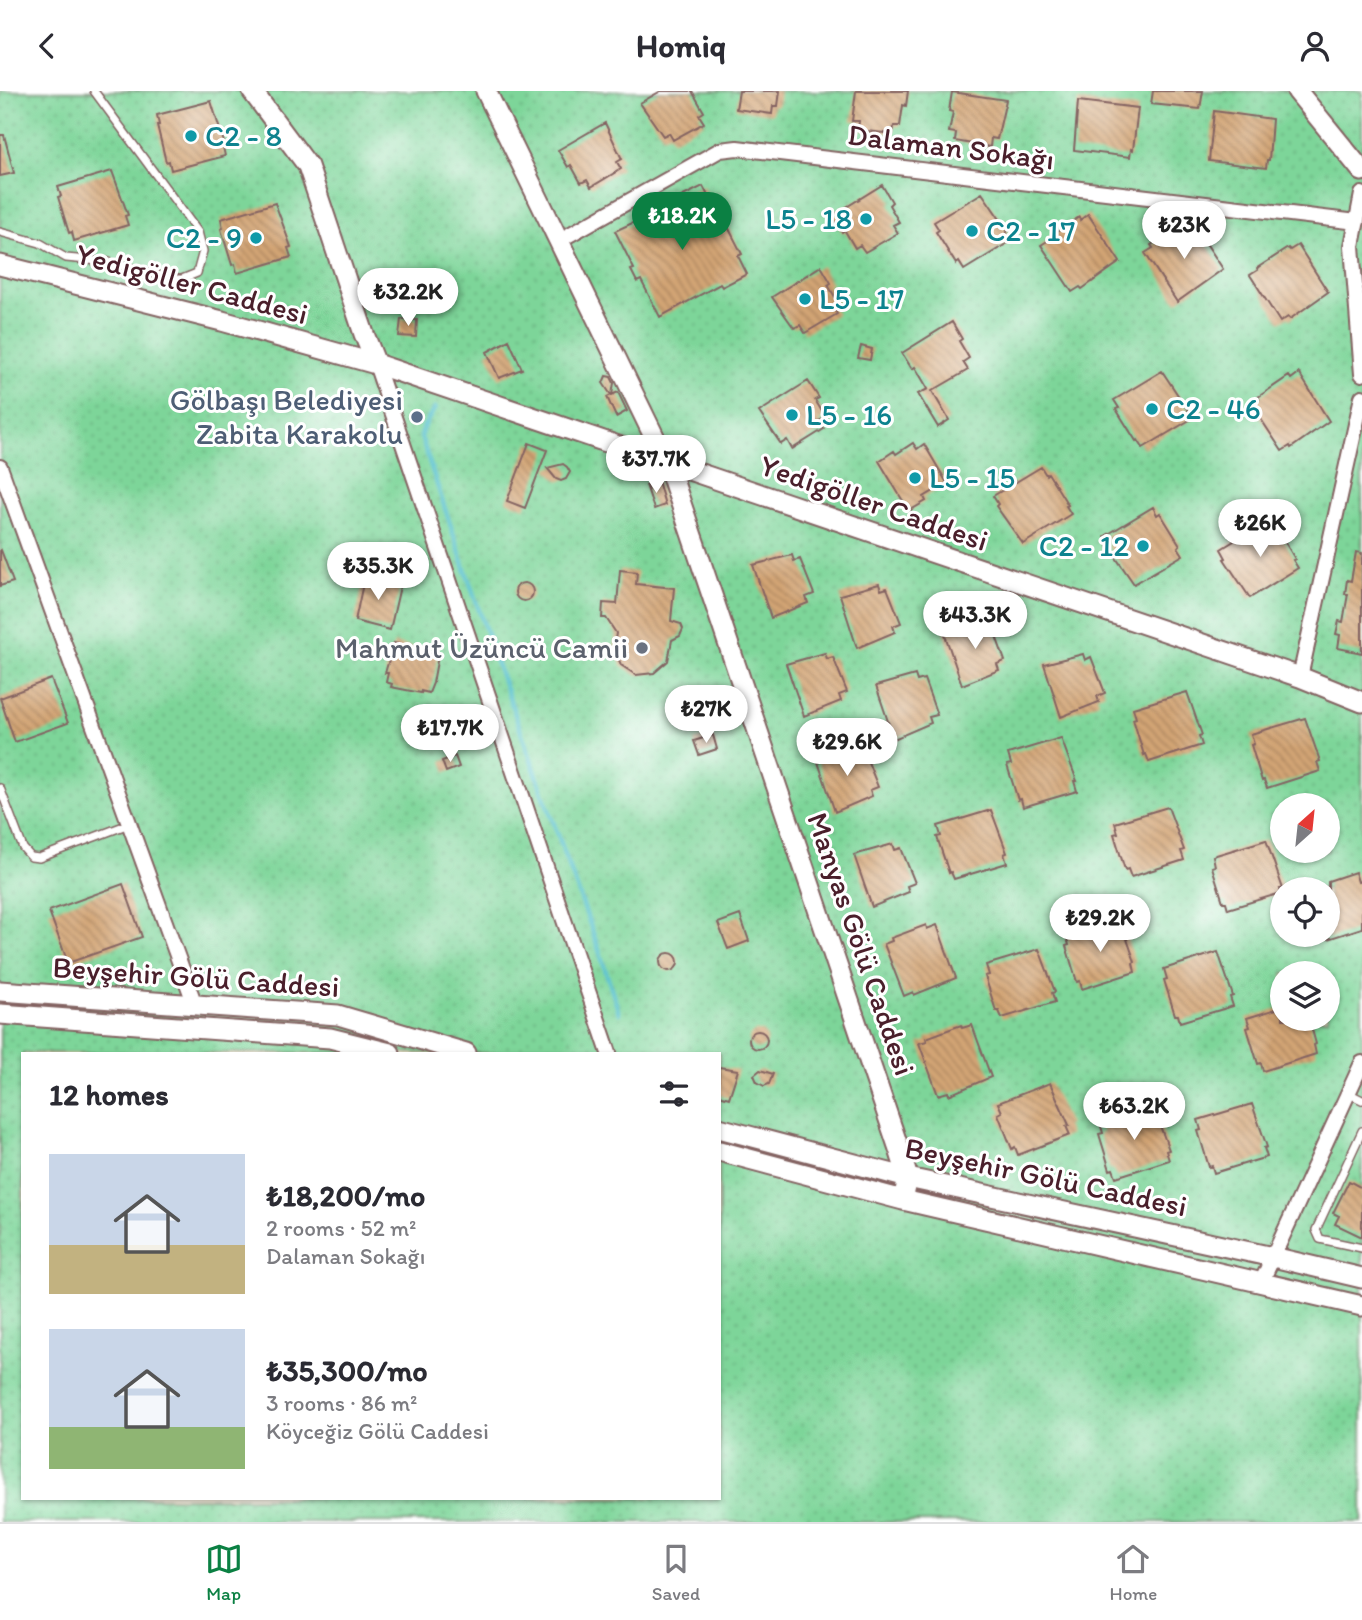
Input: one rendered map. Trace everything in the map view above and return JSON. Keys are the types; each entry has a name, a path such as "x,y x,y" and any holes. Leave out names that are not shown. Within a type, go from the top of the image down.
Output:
{"street":[{"path":"252,91 308,166 609,1052"},
{"name":"Manyas Gölü Caddesi","path":"486,91 668,465 908,1178"},
{"path":"1297,91 1362,171"},
{"name":"Dalaman Sokağı","path":"560,240 728,148 755,149 1357,222"},
{"path":"1362,194 1352,246 1362,375"},
{"name":"Yedigöller Caddesi","path":"0,265 222,321 376,364 1300,677 1362,702"},
{"path":"1300,677 1362,397"},
{"path":"0,467 195,1005"},
{"name":"Beyşehir Gölü Caddesi","path":"0,991 338,1015 463,1052"},
{"path":"0,1014 330,1038 386,1052"},
{"path":"1261,1283 1362,1063"},
{"name":"Beyşehir Gölü Caddesi","path":"721,1129 908,1178 1362,1278"},
{"path":"721,1152 903,1200 1362,1306"},
{"path":"903,1200 908,1178"}],"lane":[{"path":"0,232 40,243 66,258 109,262 172,279 183,279 197,273 203,251 198,232 94,91"},
{"path":"0,788 23,848 31,857 39,858 129,824"},
{"path":"1348,1093 1362,1100"},
{"path":"1362,1132 1316,1230 1320,1239 1362,1248"}],"green space":[{"path":"0,91 1362,91 1362,1522 0,1522"}],"building":[{"path":"661,91 692,91 704,112 699,115 704,123 673,140 669,133 663,136 640,103"},
{"path":"739,91 780,91 778,106 773,106 772,114 736,109"},
{"path":"856,91 908,91 900,126 894,126 893,134 858,130 859,121 852,121"},
{"path":"1153,91 1203,91 1200,109 1151,104"},
{"path":"952,92 1006,100 997,139 991,138 990,147 955,141 956,133 949,132 953,112 949,111"},
{"name":"C2 - 8","path":"211,101 225,146 225,156 171,170 169,161 166,162 157,115"},
{"path":"1078,101 1138,108 1130,157 1074,150"},
{"path":"1214,111 1272,119 1266,168 1209,161"},
{"path":"605,123 622,159 617,162 621,169 591,187 587,180 581,183 558,150"},
{"path":"0,135 4,135 14,173 0,176"},
{"path":"112,171 128,215 125,216 128,225 74,241 58,197 61,196 58,187"},
{"name":"L5 - 18","path":"882,185 899,222 893,225 898,233 865,252 860,245 855,248 832,216"},
{"path":"703,186 742,254 738,256 747,274 722,287 720,284 660,317 641,280 637,282 631,270 634,269 615,231 678,202 677,199"},
{"name":"C2 - 17","path":"982,193 1008,231 1006,233 1011,241 964,270 959,262 956,264 936,232 939,230 934,222"},
{"name":"C2 - 9","path":"275,203 291,247 288,248 291,257 237,273 221,229 221,219"},
{"path":"1088,214 1120,262 1082,289 1080,287 1072,292 1041,245 1079,217 1080,220"},
{"path":"1192,222 1223,269 1177,302 1145,253 1153,248 1151,245"},
{"path":"1298,245 1328,292 1290,319 1288,317 1280,322 1250,275 1288,248 1290,250"},
{"name":"L5 - 17","path":"821,266 838,302 832,306 837,314 805,333 800,325 794,328 772,297"},
{"path":"401,319 417,320 416,337 399,336"},
{"path":"952,322 969,358 963,362 968,370 932,391 949,420 938,427 918,394 928,389 915,367 912,369 902,353"},
{"path":"509,340 522,369 499,378 487,352"},
{"path":"861,346 872,349 870,360 858,358"},
{"name":"C2 - 46","path":"1162,371 1193,418 1143,448 1116,409 1119,408 1114,400"},
{"path":"1299,373 1329,421 1291,448 1290,446 1282,451 1251,404 1289,376 1291,379"},
{"path":"606,376 611,377 614,383 612,395 618,392 627,411 616,417 607,397 611,395 603,383"},
{"name":"L5 - 16","path":"808,381 819,398 815,400 826,418 819,421 824,429 792,449 787,440 781,444 759,412"},
{"path":"529,443 547,450 525,508 507,501"},
{"name":"L5 - 15","path":"913,443 917,449 924,444 947,483 924,497 926,501 909,511 879,461"},
{"path":"563,464 570,472 566,479 561,481 547,468"},
{"path":"1041,467 1046,475 1048,473 1071,514 1023,544 996,506 998,504 993,496"},
{"path":"658,481 665,505 654,509 646,485"},
{"name":"C2 - 12","path":"1153,507 1157,515 1160,513 1180,545 1178,547 1183,555 1134,584 1108,546 1110,544 1105,536"},
{"path":"1268,520 1273,528 1276,527 1298,568 1250,598 1224,559 1226,558 1221,549"},
{"path":"0,551 13,582 0,586"},
{"path":"1356,552 1362,553 1362,653 1338,648 1340,635 1336,634 1339,621 1343,622 1348,594 1345,594 1347,580 1351,581"},
{"path":"792,555 794,561 800,559 814,594 806,597 808,603 771,618 753,565"},
{"path":"620,570 637,572 636,584 674,588 671,621 681,624 683,629 680,636 672,640 668,661 654,673 636,675 621,665 614,647 616,633 606,618 602,618 603,603 617,604"},
{"path":"365,574 401,582 390,630 355,621"},
{"path":"524,583 530,586 533,592 530,598 524,601 518,598 515,592 518,586"},
{"path":"879,584 881,590 887,588 901,623 893,626 895,632 857,648 840,595"},
{"path":"983,622 985,628 992,625 1005,661 997,664 999,670 962,685 944,632"},
{"path":"394,643 438,656 429,693 391,687 392,684 386,682 388,673 385,673"},
{"path":"825,653 827,659 833,657 847,692 839,695 841,701 804,716 786,664"},
{"path":"1083,654 1085,660 1091,657 1105,693 1097,696 1099,702 1061,717 1044,664"},
{"path":"915,675 917,681 924,679 937,715 929,717 931,723 894,739 876,686"},
{"path":"51,679 68,723 15,742 0,698"},
{"path":"1187,692 1202,735 1199,736 1202,745 1149,762 1146,754 1144,755 1133,719 1136,718 1133,708"},
{"path":"1305,718 1320,761 1317,762 1320,771 1267,788 1264,780 1262,781 1251,745 1254,744 1251,734"},
{"path":"713,735 717,749 699,755 694,741"},
{"path":"1061,738 1077,781 1074,781 1077,791 1023,807 1021,799 1018,800 1007,765 1011,764 1008,754"},
{"path":"856,748 858,754 864,752 878,787 870,790 872,796 835,812 817,759"},
{"path":"455,756 459,767 446,772 442,761"},
{"path":"1168,807 1184,850 1181,851 1184,860 1131,877 1128,869 1125,870 1114,834 1118,833 1115,823"},
{"path":"991,810 1007,853 1004,854 1007,863 954,879 951,872 949,873 937,837 941,836 938,826"},
{"path":"1266,840 1270,863 1274,863 1279,877 1270,877 1270,896 1228,909 1226,902 1223,902 1212,867 1215,866 1213,856"},
{"path":"893,844 895,850 901,848 915,883 907,886 909,892 872,907 854,855"},
{"path":"1355,872 1358,882 1362,881 1362,928 1340,935 1340,877"},
{"path":"123,884 142,937 68,963 49,911"},
{"path":"740,915 749,941 728,949 718,923"},
{"path":"1120,919 1135,962 1135,972 1082,989 1080,981 1077,982 1066,946 1069,945 1066,935"},
{"path":"926,925 927,929 937,925 956,978 914,995 913,992 904,996 884,944 892,941 891,938"},
{"path":"1039,949 1055,992 1052,993 1055,1002 1002,1018 999,1011 996,1011 985,976 989,975 986,965"},
{"path":"1218,952 1233,996 1230,997 1233,1006 1180,1022 1178,1015 1175,1015 1164,980 1167,979 1164,969"},
{"path":"669,953 675,956 678,962 675,968 669,971 663,968 660,962 663,956"},
{"path":"1270,1011 1270,1031 1312,1031 1316,1054 1263,1071 1261,1063 1258,1064 1247,1028 1250,1027 1247,1018"},
{"path":"961,1025 962,1028 972,1025 991,1077 949,1095 948,1092 938,1095 919,1043"},
{"path":"758,1031 764,1034 767,1040 764,1046 758,1049 752,1046 749,1040 752,1034"},
{"path":"721,1067 738,1070 729,1098 721,1096"},
{"path":"760,1070 773,1074 769,1084 764,1086 757,1082 754,1075"},
{"path":"1050,1083 1069,1125 1066,1126 1070,1135 1018,1155 1015,1147 1012,1149 998,1114 1002,1112 998,1103"},
{"path":"1252,1104 1267,1147 1264,1148 1267,1157 1214,1173 1212,1166 1209,1167 1198,1131 1201,1130 1198,1120"},
{"path":"1153,1107 1169,1150 1166,1151 1169,1160 1116,1177 1113,1169 1110,1170 1099,1134 1103,1133 1100,1123"},
{"path":"1349,1181 1362,1188 1362,1237 1335,1224 1339,1216 1333,1213"}],"waterway":[{"path":"435,408 423,428 421,437 619,1013"}],"place":[{"name":"C2 - 8","path":"191,136"},
{"name":"L5 - 18","path":"866,219"},
{"name":"C2 - 17","path":"972,231"},
{"name":"C2 - 9","path":"256,238"},
{"name":"L5 - 17","path":"805,299"},
{"name":"C2 - 46","path":"1152,409"},
{"name":"L5 - 16","path":"792,415"},
{"name":"Gölbaşı Belediyesi Zabita Karakolu","path":"417,417"},
{"name":"L5 - 15","path":"915,478"},
{"name":"C2 - 12","path":"1143,546"},
{"name":"Mahmut Üzüncü Camii","path":"642,648"}]}
